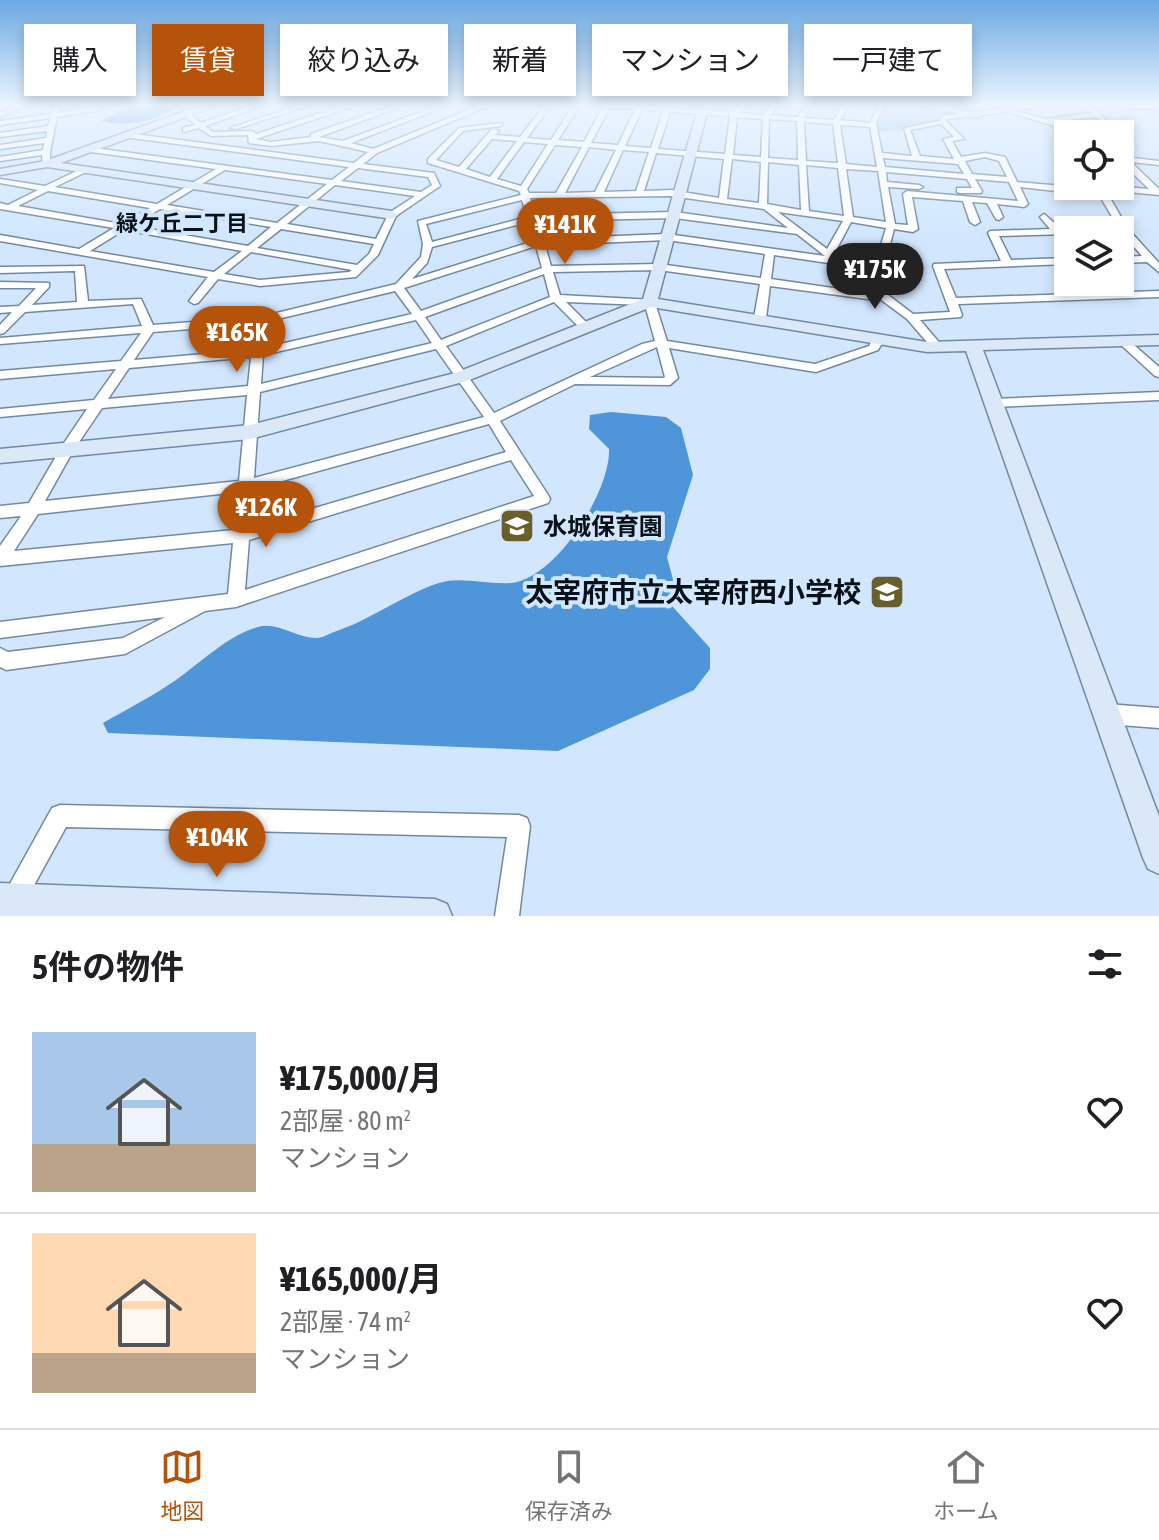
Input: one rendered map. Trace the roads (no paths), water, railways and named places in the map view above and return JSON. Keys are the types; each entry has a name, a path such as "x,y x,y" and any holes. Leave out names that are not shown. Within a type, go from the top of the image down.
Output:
{"street":[{"path":"46,158 48,147"},
{"path":"0,172 93,147"},
{"path":"3,240 260,283 352,275 373,255 392,215 436,186 431,175 219,147"},
{"path":"283,155 296,147"},
{"path":"355,147 374,151"},
{"path":"194,301 216,275 374,151 384,147"},
{"path":"444,147 431,161 525,193 559,196 681,194 913,229 907,194 1024,204 1002,159 985,155 961,161 879,155"},
{"path":"461,170 482,147"},
{"path":"492,180 516,147"},
{"path":"398,287 428,258 430,245 421,223 525,193 550,147"},
{"path":"559,196 586,147"},
{"path":"598,195 620,147 970,177 1054,195"},
{"path":"639,194 654,147"},
{"path":"573,380 666,382 672,378 650,302 693,147"},
{"path":"723,199 729,147"},
{"path":"763,204 765,147"},
{"path":"802,147 805,211"},
{"path":"833,258 849,218 839,147"},
{"path":"858,277 878,271 891,225 878,147"},
{"path":"913,147 917,158"},
{"path":"885,184 978,191 950,147"},
{"path":"87,149 423,195"},
{"path":"81,252 252,151"},
{"path":"0,159 46,158 83,170 392,215"},
{"path":"1134,160 1159,163"},
{"path":"3,208 83,170"},
{"path":"1134,170 1157,192"},
{"path":"0,181 380,242"},
{"path":"1014,185 1054,188"},
{"path":"1134,189 1157,192"},
{"path":"525,193 556,298 586,328"},
{"path":"966,199 975,222"},
{"path":"991,202 999,217"},
{"path":"763,204 911,317 937,347"},
{"path":"3,208 359,268"},
{"path":"430,245 533,218 675,215 799,232"},
{"path":"1044,217 1054,225"},
{"path":"1007,263 993,233 1054,232"},
{"path":"0,341 260,320 398,287 540,242 667,237 833,258"},
{"path":"1134,242 1156,264"},
{"path":"760,318 770,252"},
{"path":"911,317 957,315 938,266 1054,261"},
{"path":"1134,262 1156,264"},
{"path":"0,375 257,353 418,316 548,269 659,267 875,297 882,295"},
{"path":"0,270 80,268 83,305"},
{"path":"0,285 45,285 0,331"},
{"path":"0,630 236,600 543,499 492,419 398,287"},
{"path":"952,301 1159,294"},
{"path":"0,413 253,390 438,345 556,298 650,302 937,347 1159,340"},
{"path":"0,310 137,301 149,329"},
{"path":"0,456 250,432 461,377 650,302"},
{"path":"236,600 260,320"},
{"path":"0,559 34,508 67,449 149,329"},
{"path":"0,512 245,486 492,419 646,346 660,343 816,368 874,348 878,340"},
{"path":"1123,341 1159,373"},
{"path":"973,347 1159,858"},
{"path":"993,403 1159,396"},
{"path":"0,559 241,536 515,454"},
{"path":"0,657 6,661 125,646 209,602"},
{"path":"1107,714 1159,718"},
{"path":"7,900 60,816 519,826 507,916"},
{"path":"7,900 435,916"}],"place":[{"name":"水城保育園","path":"517,526"},
{"name":"太宰府市立太宰府西小学校","path":"887,592"}],"district":[{"name":"緑ケ丘二丁目","path":"182,223"}]}
